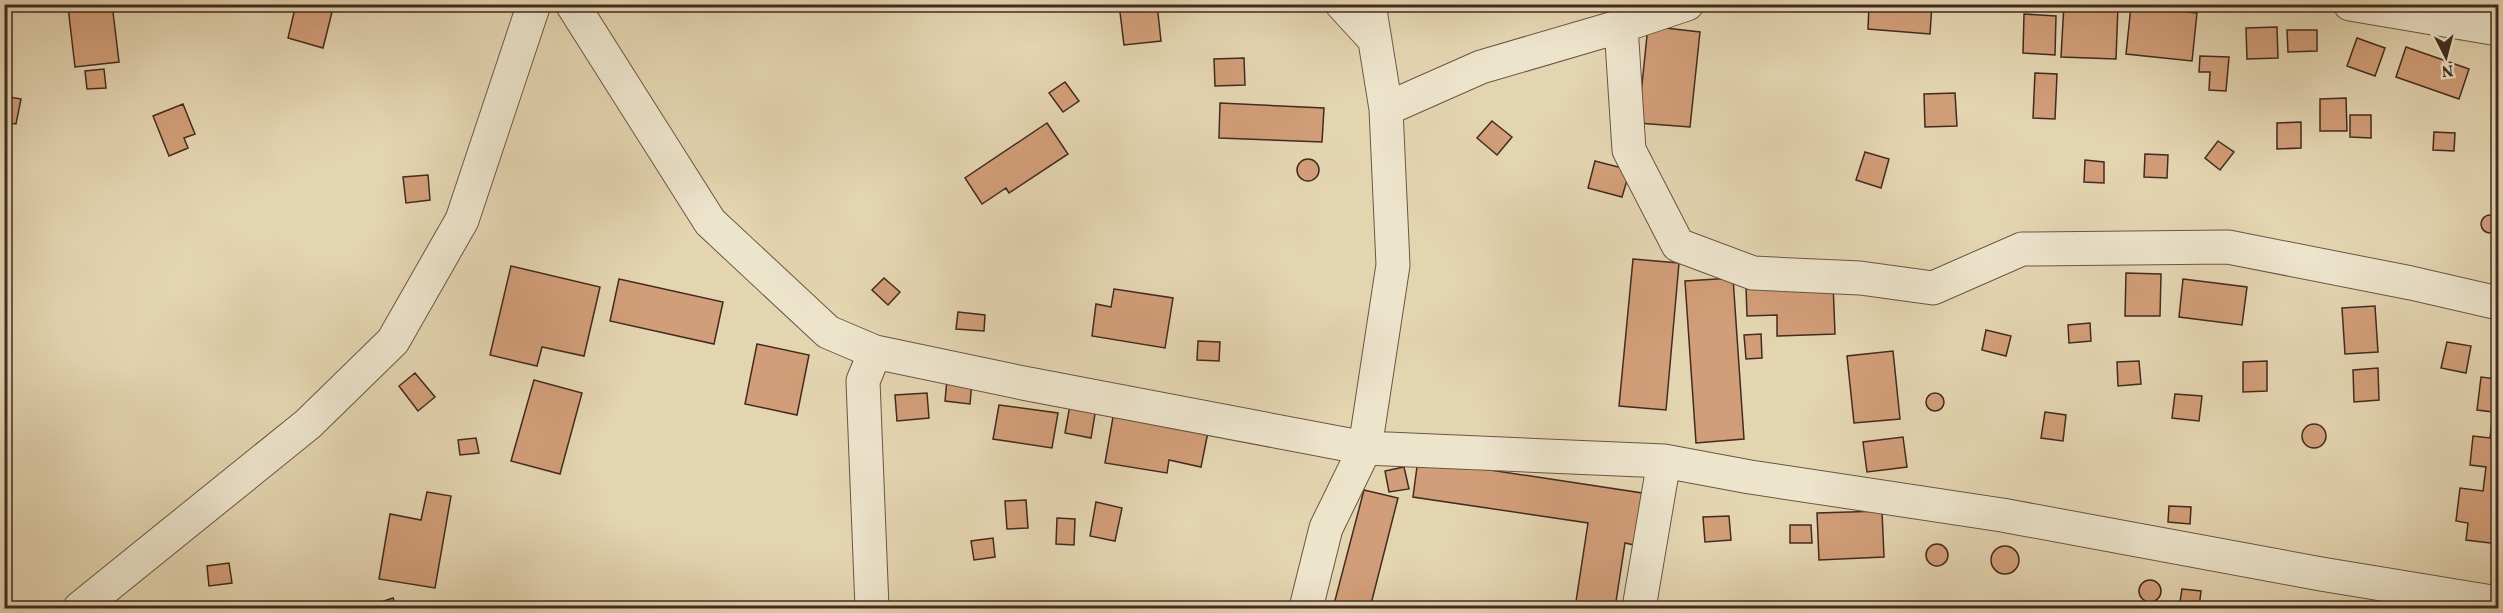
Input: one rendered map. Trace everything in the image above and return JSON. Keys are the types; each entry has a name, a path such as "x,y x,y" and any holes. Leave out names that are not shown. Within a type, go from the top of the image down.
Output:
{"street":[{"path":"80,609 308,424 393,341 462,220 534,4"},
{"path":"572,4 710,222 828,332 875,352 1023,383 1365,448 1664,461 1750,477 2002,515 2321,574 2499,603"},
{"path":"1342,4 1375,40"},
{"path":"1306,609 1326,528 1365,448 1393,265 1386,109 1369,4"},
{"path":"1386,109 1481,67 1622,26 1687,4"},
{"path":"2350,4 2499,29"},
{"path":"1622,26 1629,150 1678,245 1753,273 1860,278 1933,288 2022,249 2228,247 2499,303"},
{"path":"872,609 863,381 875,352"},
{"path":"1639,609 1664,461"}],"building":[{"path":"112,4 119,62 75,67 68,7"},
{"path":"296,4 318,4 333,8 323,48 288,38"},
{"path":"1119,4 1157,4 1161,41 1124,45"},
{"path":"1869,4 1932,4 1930,34 1868,29"},
{"path":"2064,4 2118,6 2116,59 2061,57"},
{"path":"2131,6 2197,13 2192,61 2126,54"},
{"path":"2024,14 2056,16 2055,55 2023,53"},
{"path":"1648,26 1700,32 1690,127 1638,123"},
{"path":"2277,27 2278,58 2247,59 2246,28"},
{"path":"2287,30 2317,30 2317,51 2288,52"},
{"path":"2357,38 2385,48 2375,76 2347,66"},
{"path":"2406,47 2469,69 2459,99 2396,77"},
{"path":"2200,56 2229,57 2226,91 2209,90 2210,72 2199,72"},
{"path":"1244,58 1245,85 1215,86 1214,59"},
{"path":"104,69 106,88 87,89 85,71"},
{"path":"2035,73 2057,74 2055,119 2033,118"},
{"path":"1065,82 1079,101 1063,112 1049,93"},
{"path":"1955,93 1957,126 1925,127 1924,94"},
{"path":"4,96 21,99 16,124 4,122"},
{"path":"2346,98 2347,131 2320,131 2320,99"},
{"path":"1220,103 1324,108 1322,142 1219,138"},
{"path":"183,104 195,134 184,138 188,148 169,156 153,116"},
{"path":"2350,115 2371,115 2371,138 2350,137"},
{"path":"1492,121 1512,137 1497,155 1477,138"},
{"path":"2301,122 2301,148 2277,149 2277,123"},
{"path":"1047,123 1068,154 1009,193 1006,188 982,204 965,178"},
{"path":"2434,132 2455,133 2454,151 2433,150"},
{"path":"2218,141 2234,152 2220,170 2205,158"},
{"path":"1865,152 1889,159 1881,188 1856,180"},
{"path":"2145,154 2168,155 2167,178 2144,177"},
{"path":"1308,159 1316,162 1319,170 1316,178 1308,181 1300,178 1297,170 1300,162"},
{"path":"2085,160 2104,162 2104,183 2084,182"},
{"path":"1595,161 1630,170 1622,197 1588,188"},
{"path":"428,175 430,200 406,203 403,177"},
{"path":"2490,215 2498,220 2499,224 2494,232 2490,233 2482,228 2481,224 2486,216"},
{"path":"1633,259 1679,263 1666,410 1619,406"},
{"path":"511,266 600,287 584,356 542,347 537,366 490,355"},
{"path":"2126,273 2161,274 2160,316 2125,316"},
{"path":"884,278 900,292 888,305 872,290"},
{"path":"1733,278 1744,439 1696,443 1685,281"},
{"path":"619,279 723,302 714,344 610,321"},
{"path":"2183,279 2247,287 2242,325 2179,317"},
{"path":"1833,283 1835,334 1777,336 1777,315 1747,316 1746,286"},
{"path":"1114,289 1173,298 1165,348 1092,336 1096,304 1111,307"},
{"path":"2375,306 2378,352 2345,354 2342,308"},
{"path":"958,312 985,315 984,331 956,329"},
{"path":"2090,323 2091,341 2069,343 2068,325"},
{"path":"1986,330 2011,336 2006,356 1982,350"},
{"path":"1761,334 1762,358 1746,359 1744,335"},
{"path":"1198,341 1220,342 1219,361 1197,360"},
{"path":"2447,342 2471,346 2466,373 2441,368"},
{"path":"757,344 809,355 797,415 745,404"},
{"path":"1893,351 1900,419 1854,423 1847,356"},
{"path":"2139,361 2141,384 2118,386 2117,362"},
{"path":"2267,361 2267,391 2243,392 2243,362"},
{"path":"2378,368 2379,400 2354,402 2353,370"},
{"path":"2498,368 2498,544 2466,540 2468,523 2456,521 2460,488 2483,491 2486,467 2470,465 2473,436 2490,438 2493,412 2477,410 2481,377 2497,379"},
{"path":"415,373 435,397 418,411 399,386"},
{"path":"947,379 972,381 970,404 945,401"},
{"path":"534,380 582,393 560,474 511,461"},
{"path":"927,393 929,418 897,421 895,395"},
{"path":"1935,393 1941,396 1944,402 1941,408 1935,411 1929,408 1926,402 1929,396"},
{"path":"2175,394 2202,396 2199,421 2172,418"},
{"path":"999,405 1058,413 1052,448 993,439"},
{"path":"1070,405 1096,408 1091,438 1065,433"},
{"path":"1114,411 1209,427 1201,467 1169,460 1167,473 1105,463"},
{"path":"2045,412 2066,415 2063,441 2041,438"},
{"path":"2314,424 2323,427 2326,436 2323,445 2314,448 2305,445 2302,436 2305,427"},
{"path":"1903,437 1907,467 1867,472 1863,442"},
{"path":"476,438 479,453 460,455 458,440"},
{"path":"1418,459 1642,493 1634,545 1625,543 1615,608 1575,608 1588,523 1413,497"},
{"path":"1404,467 1409,489 1389,492 1385,471"},
{"path":"1364,490 1398,498 1370,608 1333,608"},
{"path":"427,492 451,496 435,588 379,579 390,514 421,520"},
{"path":"1026,500 1028,528 1007,529 1005,501"},
{"path":"1096,502 1122,508 1115,541 1090,536"},
{"path":"2169,506 2191,507 2190,524 2168,522"},
{"path":"1882,511 1884,557 1819,560 1817,513"},
{"path":"1729,516 1731,540 1705,542 1703,517"},
{"path":"1057,518 1075,519 1074,545 1056,544"},
{"path":"1790,525 1811,525 1812,543 1790,543"},
{"path":"993,538 995,557 974,560 971,541"},
{"path":"1937,544 1945,547 1948,555 1945,563 1937,566 1929,563 1926,555 1929,547"},
{"path":"2005,546 2015,550 2019,560 2015,570 2005,574 1995,570 1991,560 1995,550"},
{"path":"229,563 232,583 209,586 207,566"},
{"path":"2150,580 2158,583 2161,591 2158,599 2150,602 2142,599 2139,591 2142,583"},
{"path":"2182,589 2201,591 2199,608 2179,608"},
{"path":"393,598 397,608 376,608 375,604"},
{"path":"2277,603 2307,608 2276,608"}]}
